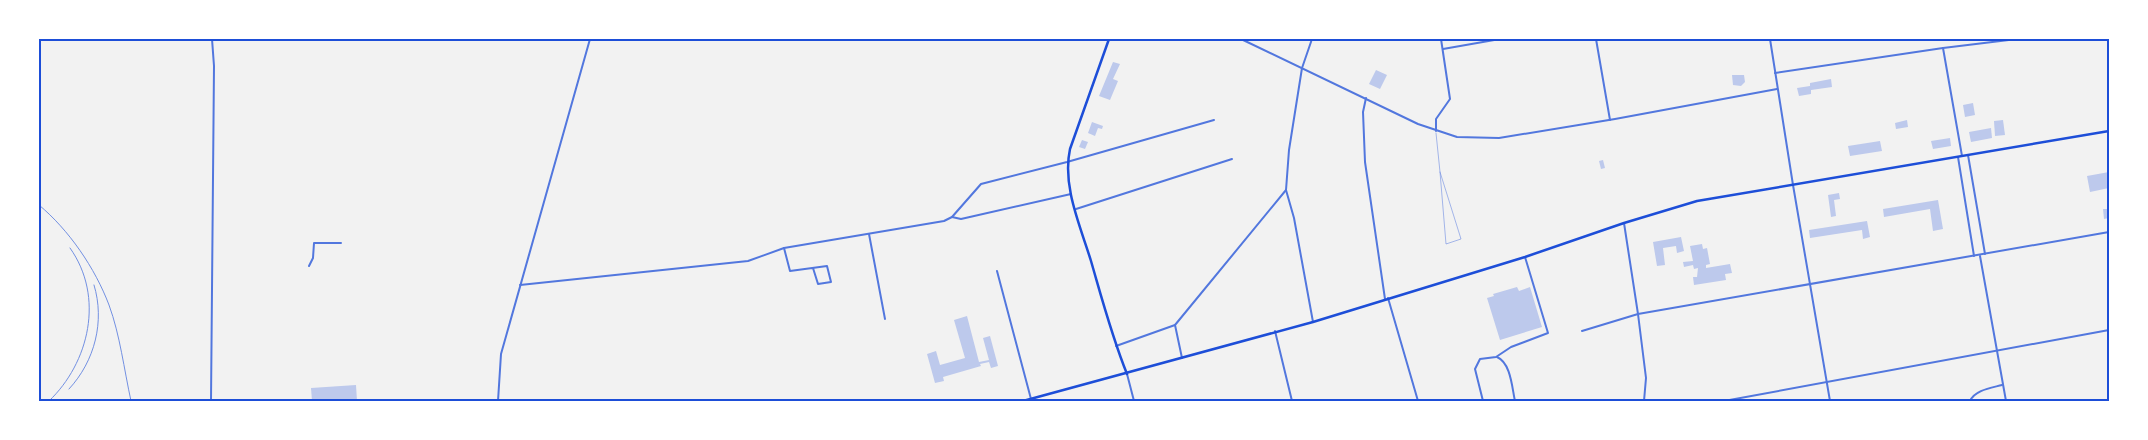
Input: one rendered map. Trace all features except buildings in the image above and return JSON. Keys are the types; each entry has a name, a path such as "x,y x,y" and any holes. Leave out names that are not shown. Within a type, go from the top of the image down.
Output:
{"main road":[{"path":"1109,39 1067,162 1071,194 1116,346 1127,374"},
{"path":"1023,401 1313,322 1525,257 1624,223 1697,201 2109,132"}],"street":[{"path":"211,401 214,66 212,39"},
{"path":"498,401 501,354 590,39"},
{"path":"1241,39 1436,131 1457,137 1499,138 1777,90"},
{"path":"1312,39 1302,68 1289,150 1286,190 1294,218 1313,322"},
{"path":"1436,131 1436,119 1450,99 1441,39"},
{"path":"1443,49 1500,39"},
{"path":"1596,39 1610,120"},
{"path":"1770,39 1830,401"},
{"path":"1775,74 1943,48 2017,39"},
{"path":"1943,48 1962,156"},
{"path":"1366,98 1362,112 1365,162 1386,299 1418,401"},
{"path":"520,285 748,262 784,248 944,221 952,217 981,184 1067,162 1214,120"},
{"path":"1968,155 1985,254"},
{"path":"1958,157 1974,256"},
{"path":"1076,209 1232,159"},
{"path":"1116,346 1175,325 1286,190"},
{"path":"952,217 961,219 1071,194"},
{"path":"1624,223 1646,378 1644,401"},
{"path":"1582,331 1638,314 2109,232"},
{"path":"869,234 885,319"},
{"path":"309,266 313,258 314,243 341,243"},
{"path":"784,248 790,271 827,266 831,282 818,284 813,268"},
{"path":"1980,255 2006,401"},
{"path":"1483,401 1475,369 1480,359 1496,357 1511,347 1548,333 1525,257"},
{"path":"997,271 1031,399"},
{"path":"1175,325 1182,358"},
{"path":"1724,401 2109,330"},
{"path":"1275,331 1292,401"},
{"path":"1496,357 1504,361 1507,367 1515,401"},
{"path":"1127,374 1134,401"},
{"path":"1970,401 1972,396 1980,391 2002,385"}],"lane":[{"path":"1436,131 1446,244 1460,239 1440,172"}],"railway":[{"path":"39,205 61,226 80,250 103,291 116,328 131,401"},
{"path":"49,401 63,386 74,368 88,329 87,287 81,267 70,248"},
{"path":"69,389 85,366 95,340 98,312 94,285"}]}
